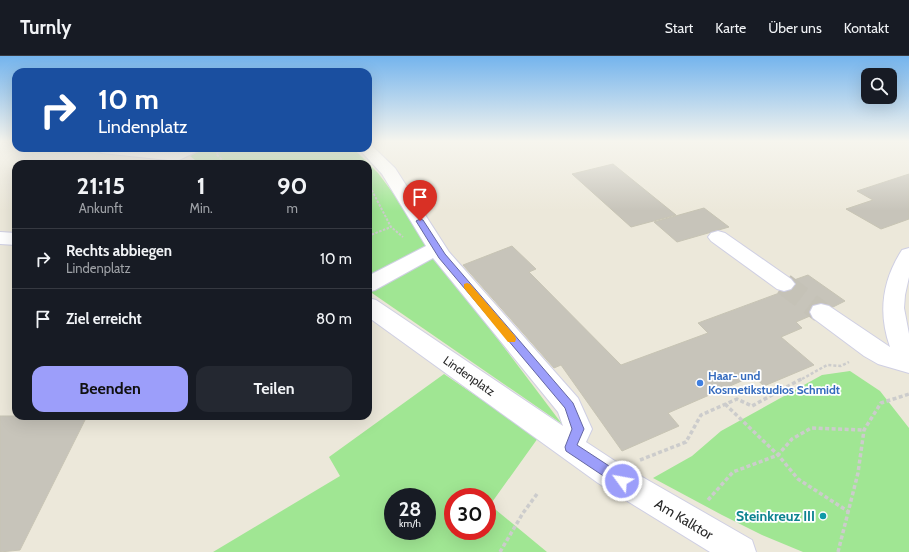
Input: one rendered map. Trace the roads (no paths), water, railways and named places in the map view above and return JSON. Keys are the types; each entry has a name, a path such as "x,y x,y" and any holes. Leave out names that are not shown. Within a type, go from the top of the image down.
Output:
{"street":[{"path":"383,165 389,171 437,248 539,372 569,406 578,429 570,447"},
{"path":"718,237 784,284"},
{"path":"0,238 12,239"},
{"path":"372,283 437,248"},
{"path":"821,312 872,349 887,357 906,356 892,312 893,298 898,275 909,254"},
{"name":"Lindenplatz","path":"372,309 608,473"},
{"name":"Am Kalktor","path":"608,473 740,552"}],"tunnel":[{"path":"784,284 821,312"}],"place":[{"name":"Haar- und Kosmetikstudios Schmidt","path":"700,383"},
{"name":"Steinkreuz III","path":"823,516"}]}
